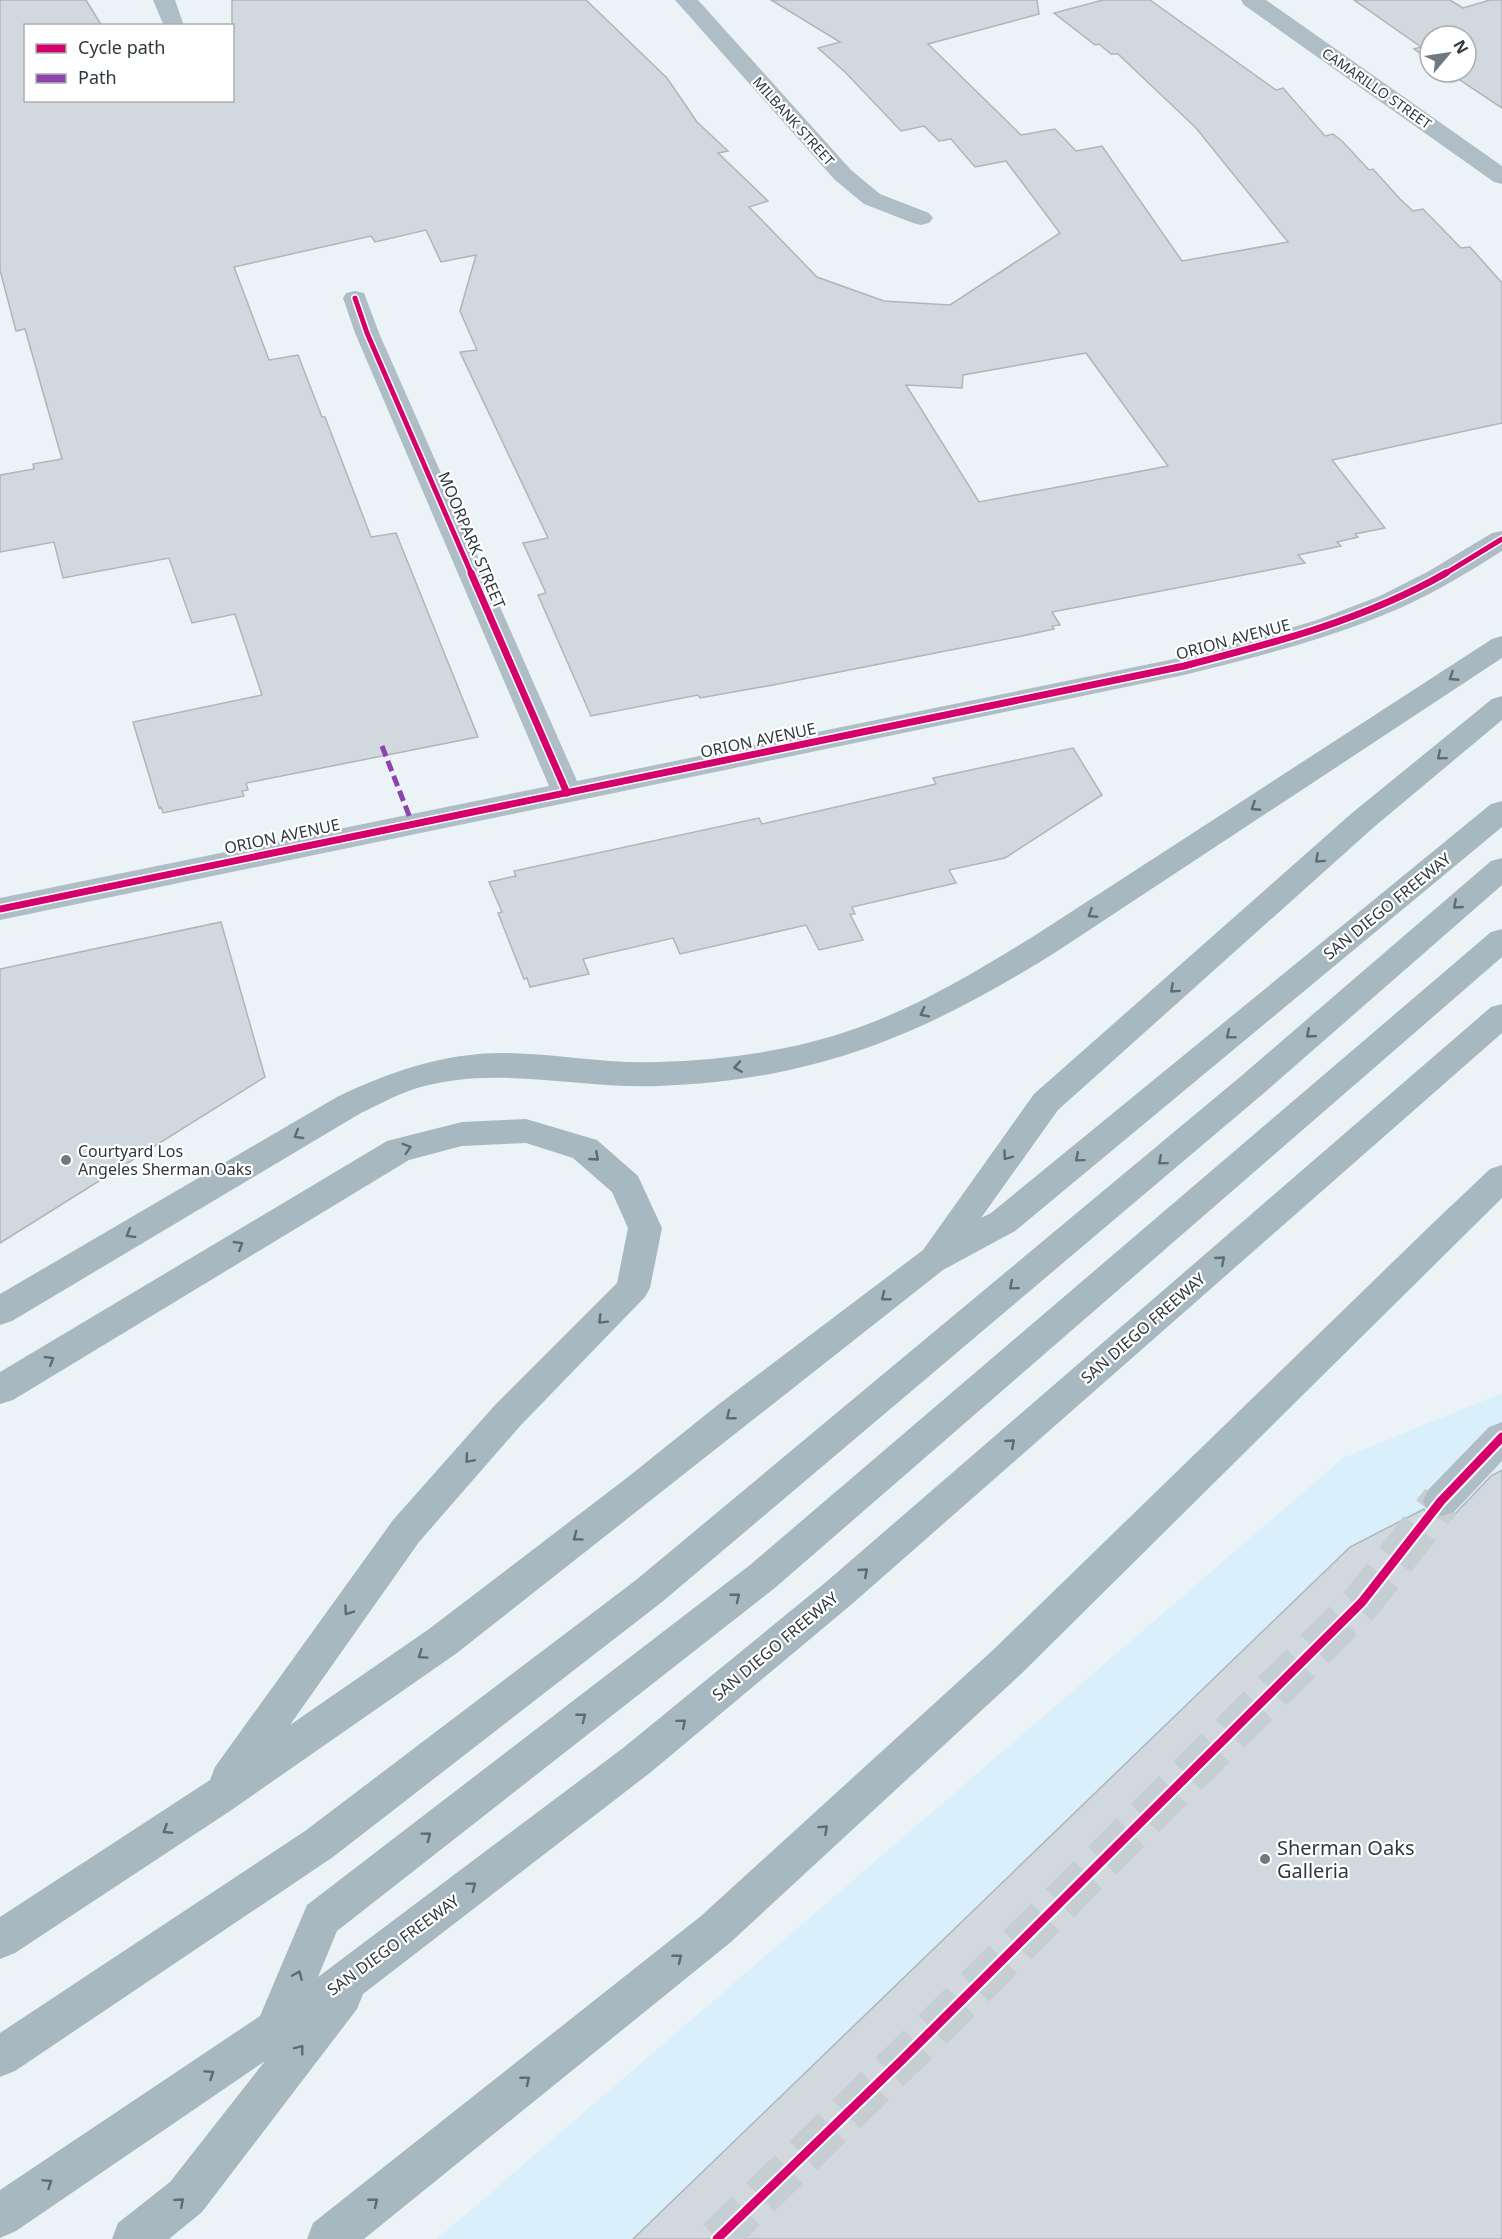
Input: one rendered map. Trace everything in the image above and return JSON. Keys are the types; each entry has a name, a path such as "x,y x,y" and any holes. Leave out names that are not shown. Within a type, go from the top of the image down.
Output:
{"highway":[{"path":"0,1311 349,1105 392,1084 448,1071 505,1065 580,1072 643,1074 712,1070 782,1060 843,1045 914,1018 976,987 1045,944 1502,645"},
{"path":"931,1262 1046,1102 1363,820 1502,705"},
{"name":"SAN DIEGO FREEWAY","path":"0,1940 216,1798 443,1641 641,1488 732,1414 931,1262 1003,1222 1502,812"},
{"path":"0,2057 319,1844 649,1591 1243,1092 1502,868"},
{"path":"276,2028 322,1918 763,1576 1502,940"},
{"name":"SAN DIEGO FREEWAY","path":"0,2216 359,1973 637,1760 839,1593 1502,1015"},
{"path":"0,1390 399,1150 462,1134 526,1131 585,1149 626,1185 645,1228 633,1288 507,1414 406,1531 216,1798"},
{"path":"328,2239 716,1929 1007,1662 1444,1232 1502,1178"},
{"path":"135,2239 186,2197 359,1973"}],"street":[{"path":"164,0 174,24"},
{"name":"MILBANK STREET","path":"686,0 843,175 872,200 921,218"},
{"name":"CAMARILLO STREET","path":"1252,0 1502,177"},
{"name":"MOORPARK STREET","path":"355,298 368,333 567,793"},
{"name":"ORION AVENUE","path":"0,909 1184,666 1276,643 1374,609 1456,568 1502,539"},
{"path":"1441,1501 1502,1437"}],"shaded area":[{"name":"Sherman Oaks Galleria","path":"1502,1393 1502,2239 437,2239 1343,1458"}],"building":[{"path":"0,0 86,0 101,24 24,24 24,102 234,102 232,0 586,0 667,78 697,122 728,151 718,153 768,201 749,207 817,277 884,301 950,305 1060,233 1006,161 975,167 951,139 939,141 924,126 901,131 845,72 818,48 840,42 771,0 1037,0 1039,14 928,44 1021,135 1055,129 1076,151 1102,146 1182,261 1288,242 1196,128 1118,54 1111,54 1099,44 1095,45 1054,13 1103,0 1150,0 1276,90 1283,88 1325,136 1333,134 1369,170 1373,169 1413,211 1423,209 1461,248 1470,247 1502,283 1502,423 1332,460 1385,528 1355,534 1358,537 1337,542 1341,546 1298,555 1305,563 1052,612 1060,625 1052,626 1054,629 1022,636 773,685 700,698 698,695 591,716 538,595 546,593 523,543 548,538 460,352 477,350 460,311 476,255 441,262 426,230 375,242 371,236 234,267 269,360 298,355 322,417 325,417 371,537 396,533 478,737 246,783 248,790 242,791 244,796 163,813 161,807 159,808 133,722 262,695 235,614 192,623 169,558 63,578 54,542 0,552 0,475 34,469 33,464 62,459 25,329 16,331 0,270","holes":["1086,353 1168,466 979,502 906,385 962,388 963,375"]},
{"path":"1354,0 1450,0 1463,8 1490,0 1502,0 1502,108 1466,84 1478,84 1478,24 1418,24 1418,45"},
{"path":"1073,748 1102,795 1005,858 949,870 956,883 852,907 855,914 850,914 863,940 819,950 806,925 680,954 673,938 583,959 589,974 530,987 527,978 524,979 498,913 502,912 489,882 516,876 514,871 759,818 762,824 936,784 933,778"},
{"name":"Courtyard Los Angeles Sherman Oaks","path":"221,922 265,1077 0,1243 0,969"},
{"name":"Sherman Oaks Galleria","path":"1502,1470 1502,2239 633,2239 1350,1547 1424,1509 1427,1514 1440,1518 1455,1514 1491,1476"}],"tunnel":[{"path":"717,2239 903,2059 1362,1602 1441,1501"}],"marked path":[{"path":"382,746 412,823"}],"cycle path":[{"path":"355,298 367,333 567,793"},
{"path":"0,909 1184,666 1303,634 1373,609 1439,577 1502,539"},
{"path":"717,2239 903,2059 1362,1602 1441,1501 1502,1437"}],"place":[{"name":"Courtyard Los Angeles Sherman Oaks","path":"66,1160"},
{"name":"Sherman Oaks Galleria","path":"1265,1859"}]}
